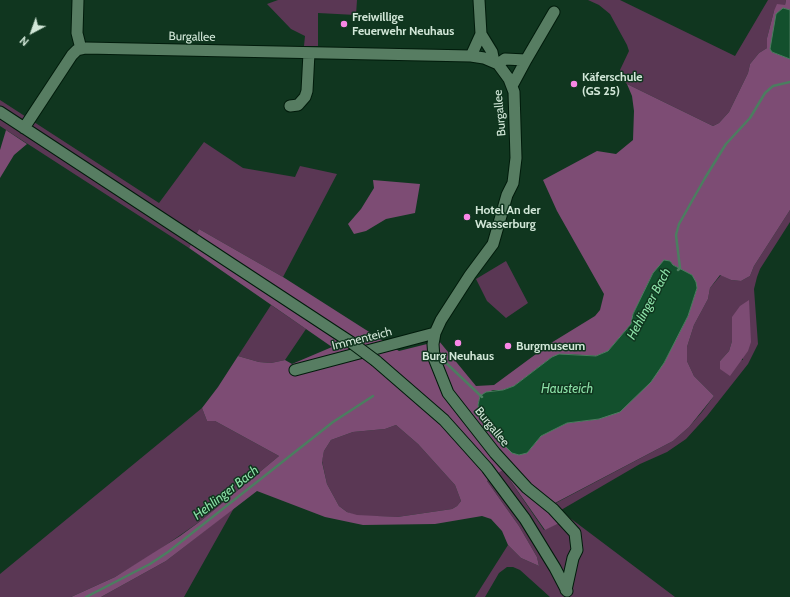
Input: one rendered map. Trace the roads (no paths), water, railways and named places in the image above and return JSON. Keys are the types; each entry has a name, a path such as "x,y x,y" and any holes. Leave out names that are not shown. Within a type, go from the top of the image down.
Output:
{"street":[{"path":"24,128 62,69 74,53 81,49 77,33 78,0"},
{"path":"471,56 481,34 479,0"},
{"path":"512,86 554,12"},
{"path":"481,34 492,52 496,63 505,59 526,60"},
{"name":"Burgallee","path":"81,49 471,56 496,63 512,86 515,99 516,158 513,183 507,195 493,244 470,275 435,333 433,344 434,358 448,393 516,476 568,524 575,533 577,541 576,550 573,558 568,594"},
{"path":"290,106 298,105 305,97 307,91 309,53"},
{"path":"0,112 352,343 426,403 465,442 502,487 525,519 555,568 568,594"},
{"name":"Immenteich","path":"295,370 435,333"},
{"path":"555,568 573,558"}],"water":[{"path":"783,8 790,10 790,59 772,52 770,49 776,14"},
{"name":"Hausteich","path":"664,260 670,261 673,265 692,275 696,282 697,288 688,316 664,363 651,382 620,412 599,419 567,423 541,436 527,453 519,455 512,453 499,440 480,413 478,405 480,396 486,392 503,390 514,386 552,357 559,354 596,356 608,351 631,324 633,314 653,273"}],"waterway":[{"name":"Hehlinger Bach","path":"678,270 680,268 676,235 679,224 705,178 726,144 750,118 765,93 773,86 790,82"},
{"name":"Hehlinger Bach","path":"444,361 482,397"},
{"name":"Hehlinger Bach","path":"86,597 150,564 168,552 333,422 373,396"}],"place":[{"name":"Freiwillige Feuerwehr Neuhaus","path":"344,24"},
{"name":"Käferschule (GS 25)","path":"574,84"},
{"name":"Hotel An der Wasserburg","path":"467,217"},
{"name":"Burg Neuhaus","path":"458,343"},
{"name":"Burgmuseum","path":"508,346"}]}
